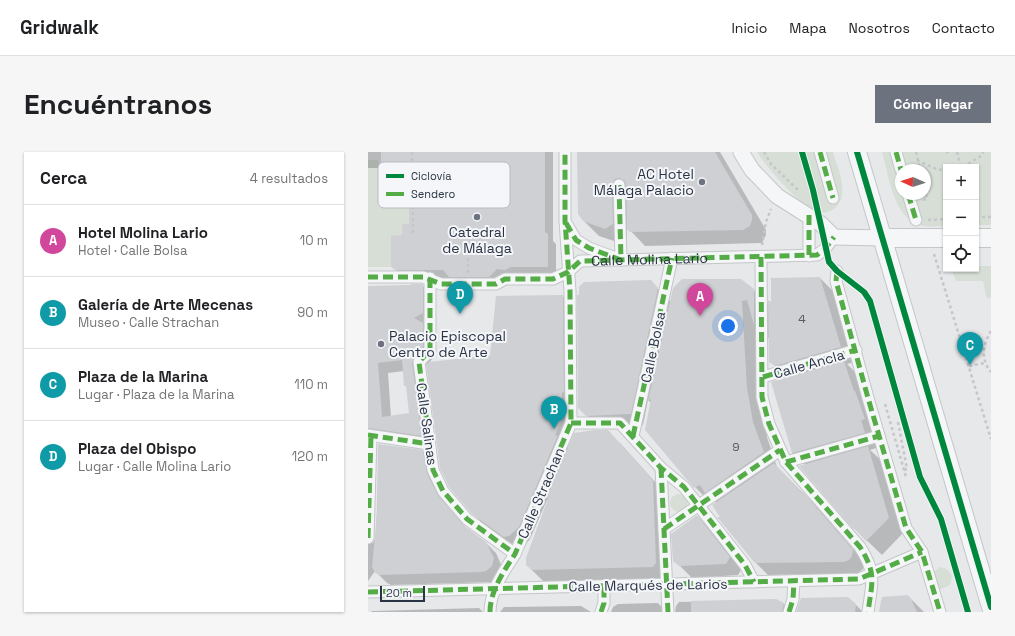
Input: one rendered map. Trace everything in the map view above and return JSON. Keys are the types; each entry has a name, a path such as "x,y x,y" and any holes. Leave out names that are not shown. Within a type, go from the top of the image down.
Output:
{"street":[{"name":"Calle Strachan","path":"490,612 495,589 503,571 515,554 571,423 570,291 565,221 565,152"},
{"path":"741,152 752,170 777,196 809,216 834,237 943,238"},
{"path":"820,152 833,198"},
{"path":"857,152 884,238 991,607"},
{"path":"896,152 899,164"},
{"path":"565,221 576,240 589,248 621,260 619,185"},
{"path":"910,200 916,220"},
{"path":"809,216 809,256"},
{"name":"Calle Molina Lario","path":"368,277 423,276 441,284 468,281 496,284 505,279 553,280 568,272 580,261 817,255 825,249 834,237"},
{"path":"979,238 991,238"},
{"path":"761,257 762,397 769,424 786,462 860,547 870,562 872,575 868,612"},
{"name":"Calle Bolsa","path":"633,436 672,258"},
{"path":"837,271 836,280 906,528 922,552 940,612"},
{"name":"Calle Salinas","path":"430,278 430,350 419,362 433,470 443,491 467,519 515,554"},
{"name":"Calle Ancla","path":"763,377 856,350"},
{"path":"571,423 620,423 661,468 684,487 745,565 754,582"},
{"path":"368,538 370,436 429,444"},
{"path":"786,462 879,436"},
{"path":"664,529 780,450"},
{"path":"661,468 668,612"},
{"name":"Calle Marqués de Larios","path":"368,592 859,579 872,575 922,552"},
{"path":"789,612 793,599 794,581"},
{"path":"600,612 604,603 604,586"}],"path":[{"path":"764,152 771,164 803,195"},
{"path":"916,152 918,164"},
{"path":"956,152 961,164"},
{"path":"967,164 981,156 983,152"},
{"path":"917,160 938,170 943,169"},
{"path":"761,257 766,222 774,202"},
{"path":"412,208 412,235"},
{"path":"979,218 991,217"},
{"path":"916,220 943,219"},
{"path":"468,241 468,281"},
{"path":"937,265 991,439"},
{"path":"991,331 984,346 985,362 991,372"},
{"path":"969,366 985,362"},
{"path":"902,416 909,439"},
{"path":"898,422 907,469 904,470"}],"shaded area":[{"path":"757,152 833,152 842,183 842,196 840,202 834,209 824,213 819,213 810,208 784,185"},
{"path":"882,152 991,152 991,225 979,225 979,164 943,164 943,226 926,226 915,223 901,210 896,200 931,200 931,164 895,164 895,199"},
{"path":"368,160 378,160 378,208 409,208 409,224 402,225 402,235 391,237 391,267 368,267"},
{"path":"979,266 991,266 991,297 987,299 983,281 956,281 952,272 979,272"},
{"path":"675,494 683,494 688,499 686,510 683,512 675,512 670,507 670,499"},
{"path":"940,567 947,569 952,576 950,585 941,589 936,587 933,572"}],"building":[{"name":"Catedral de Málaga","path":"381,152 545,152 545,232 548,234 548,267 511,267 505,270 497,269 489,277 449,277 443,270 395,270 391,267 391,236 402,235 402,224 409,224 409,208 510,208 510,162 381,162"},
{"path":"577,152 715,152 752,215 750,226 743,230 630,232 627,229 626,184 625,181 619,178 615,179 612,185 613,224 605,229 583,221 578,214"},
{"path":"820,277 841,347 775,366 769,362 768,300 771,302 771,278"},
{"path":"682,279 741,279 754,289 754,325 747,300 742,301 747,388 753,422 764,452 705,493 700,485 694,488 645,430 651,399 648,401 673,288"},
{"path":"651,280 658,288 631,414 586,416 578,408 577,295 579,295 579,287 584,282"},
{"path":"410,284 423,284 423,313 414,318 423,323 423,347 412,363 422,436 368,428 368,286 412,285","holes":["402,360 404,386 406,386 409,413 382,417 378,363"]},
{"path":"563,295 564,393 562,392 562,419 555,436 558,435 519,527 509,536 504,537 472,514 449,487 440,468 426,364 429,362 490,355 496,296"},
{"path":"844,361 865,419 861,420 865,433 792,453 771,382"},
{"path":"594,430 608,430 653,480 656,563 653,567 532,570 526,565 526,558 549,496 546,500 574,433"},
{"path":"378,444 423,450 427,473 437,494 462,524 486,542 494,558 492,566 486,571 481,572 380,575 375,573 372,567 377,514"},
{"path":"868,446 889,518 866,541 854,528 854,530 799,466"},
{"path":"774,463 803,494 803,492 853,550 852,556 849,560 844,562 755,563 717,517 720,517 712,505"},
{"path":"698,516 730,557 726,564 679,566 673,561 671,534"},
{"path":"907,595 910,597 917,612 879,612 882,597"},
{"path":"848,597 856,604 855,612 796,612 801,598"},
{"path":"776,599 784,603 782,612 691,612 691,601"}],"marked path":[{"path":"490,612 492,596 502,574 515,554 571,423 570,291 565,221 565,152"},
{"path":"820,152 833,198"},
{"path":"896,152 899,164"},
{"path":"566,223 576,240 589,248 621,260 619,185"},
{"path":"910,200 916,220"},
{"path":"809,215 809,256"},
{"path":"368,277 423,277 441,284 496,284 505,279 553,279 568,272 580,261 817,255 825,249 834,237"},
{"path":"761,257 762,397 769,424 786,462 860,547 865,556 869,564 872,578 868,612"},
{"path":"633,436 672,258"},
{"path":"837,271 836,281 906,528 922,552 940,612"},
{"path":"430,278 430,350 419,362 433,470 443,491 467,519 515,554"},
{"path":"763,377 856,350"},
{"path":"571,423 620,423 661,468 684,487 745,565 754,582"},
{"path":"368,435 429,444"},
{"path":"368,538 371,436"},
{"path":"786,462 879,436"},
{"path":"664,529 780,450"},
{"path":"661,468 668,612"},
{"path":"368,592 859,579 922,552"},
{"path":"789,612 793,599 794,581"},
{"path":"601,612 604,603 604,586"}],"cycle path":[{"path":"802,152 813,190 829,262 837,271 864,292 870,301 920,477 941,519 968,612"},
{"path":"857,152 991,607"}],"place":[{"name":"AC Hotel Málaga Palacio","path":"702,182"},
{"name":"Catedral de Málaga","path":"477,217"},
{"name":"Plaza del Obispo","path":"460,314"},
{"name":"Hotel Molina Lario","path":"700,316"},
{"name":"Palacio Episcopal Centro de Arte","path":"381,344"},
{"name":"Plaza de la Marina","path":"970,365"},
{"name":"Galería de Arte Mecenas","path":"554,429"}]}
